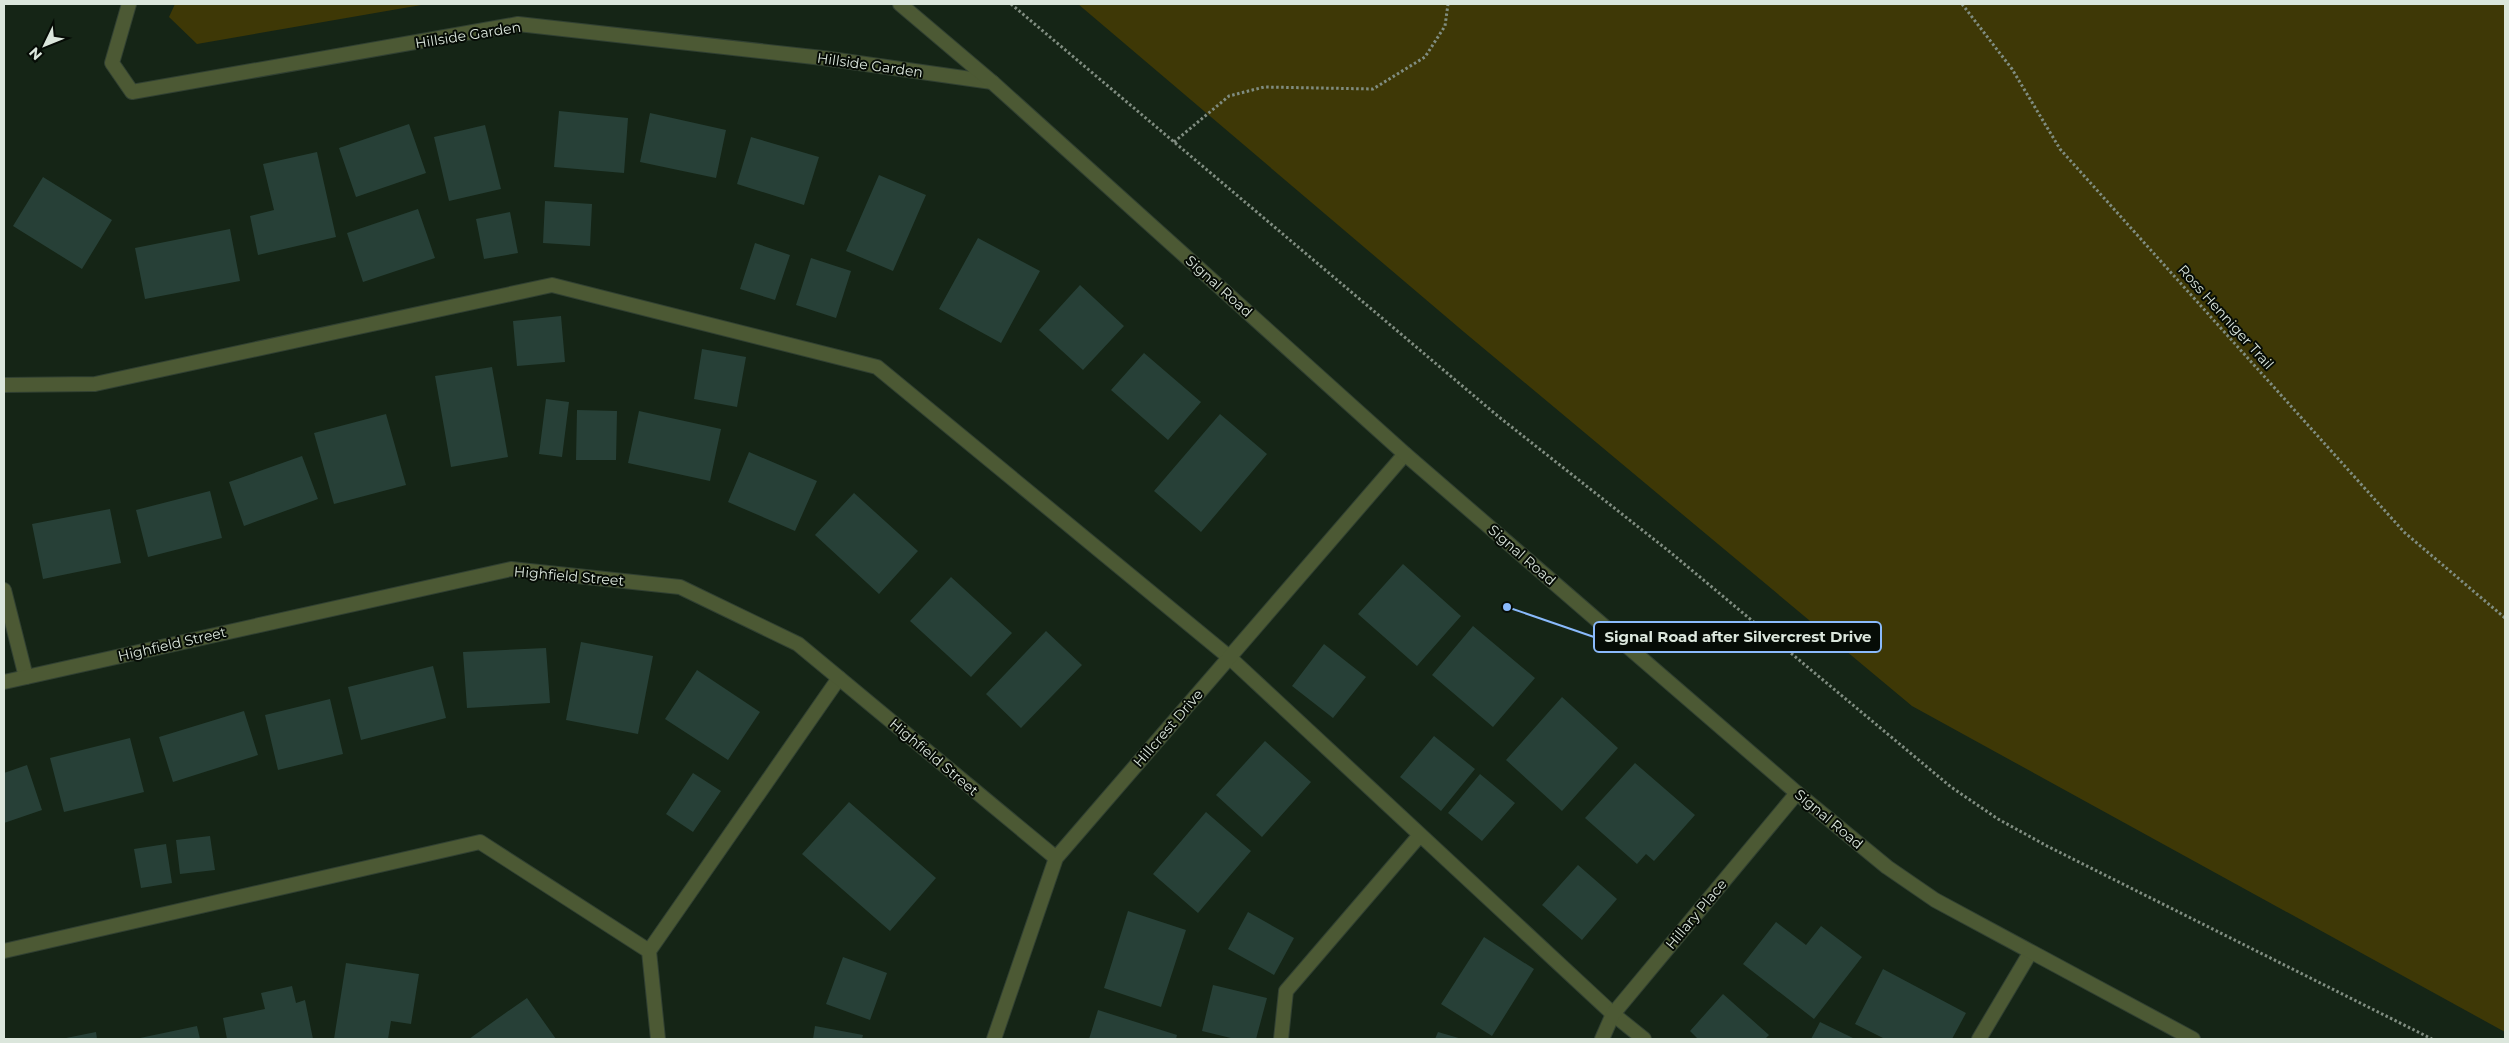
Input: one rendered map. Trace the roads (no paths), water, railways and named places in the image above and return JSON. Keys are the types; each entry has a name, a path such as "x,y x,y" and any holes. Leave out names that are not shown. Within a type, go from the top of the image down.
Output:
{"street":[{"name":"Hillside Garden","path":"129,4 112,63 132,92 518,24 823,58 992,82"},
{"name":"Signal Road","path":"900,4 992,82 1405,454 1798,793 1895,873 1935,900 2030,953 2193,1039"},
{"path":"4,385 95,384 552,285 877,367 1229,657 1613,1014 1644,1039"},
{"name":"Hillcrest Drive","path":"994,1039 1056,858 1405,454"},
{"name":"Highfield Street","path":"4,682 511,569 680,587 798,644 1056,858"},
{"path":"4,590 26,677"},
{"path":"658,1039 648,951 839,678"},
{"name":"Hillary Place","path":"1602,1039 1613,1014 1798,793"},
{"path":"1281,1039 1286,991 1420,835"},
{"path":"4,952 480,842 648,951"},
{"path":"1979,1039 2030,953"}],"place":[{"name":"Signal Road after Silvercrest Drive","path":"1507,607"}]}
